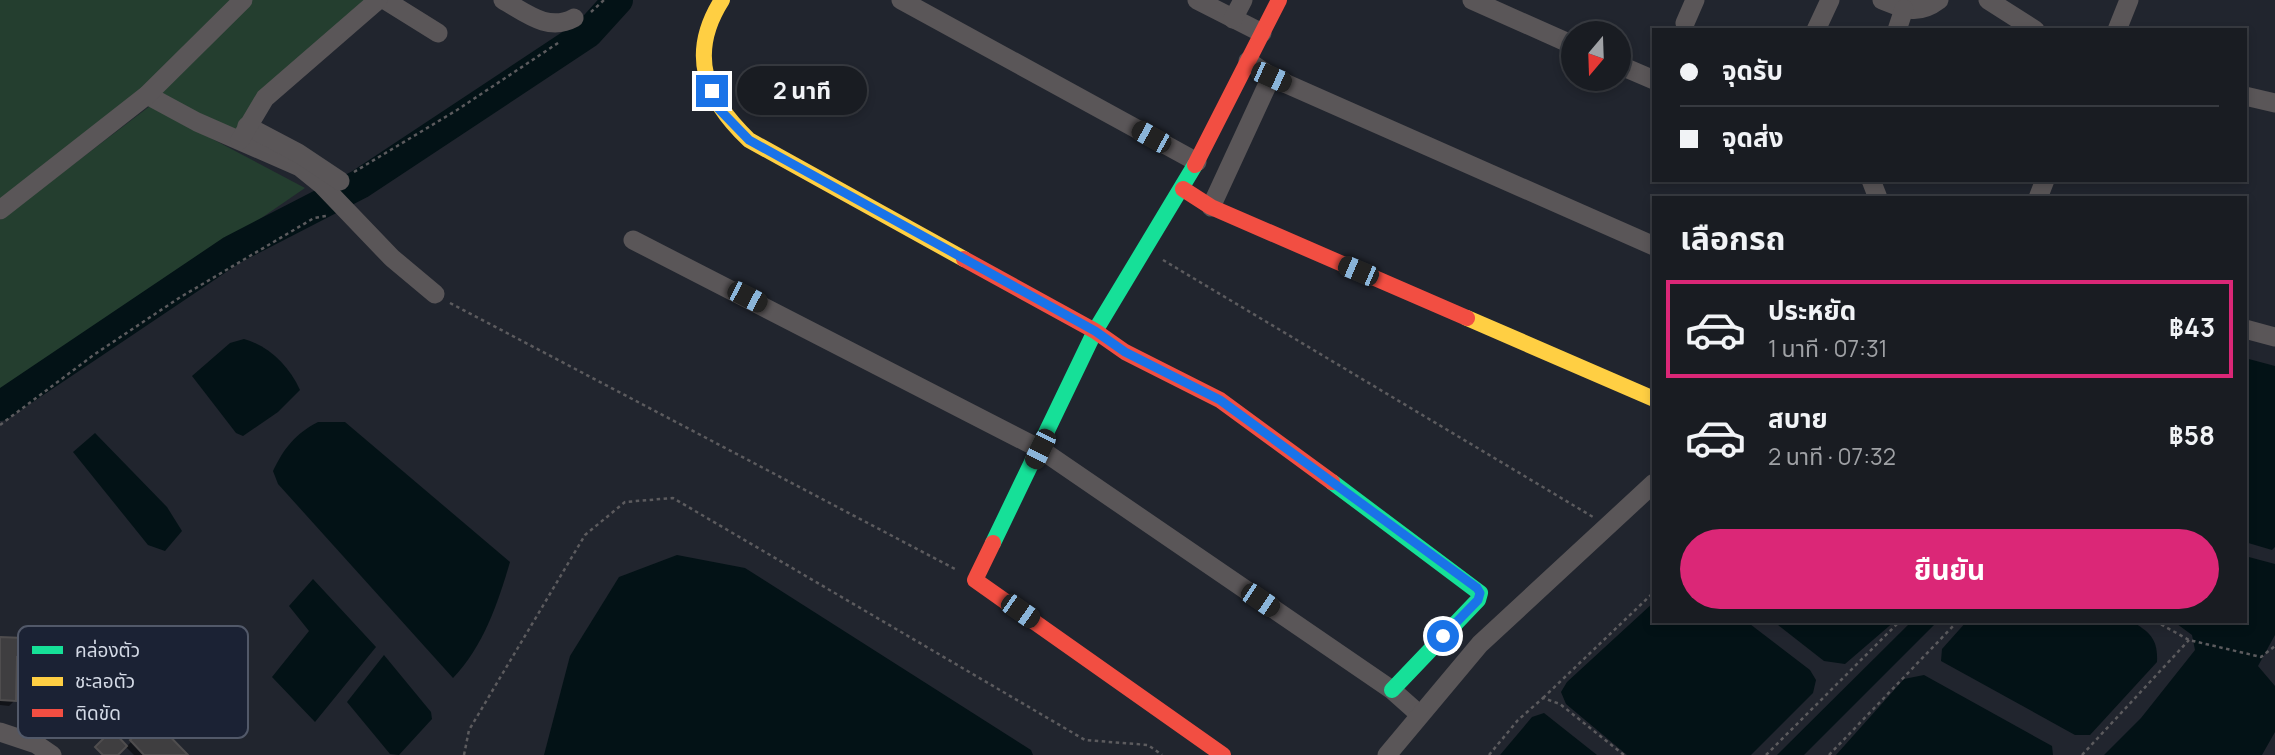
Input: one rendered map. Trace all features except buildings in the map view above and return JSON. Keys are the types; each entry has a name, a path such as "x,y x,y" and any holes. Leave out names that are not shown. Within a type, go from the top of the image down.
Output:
{"street":[{"path":"0,211 148,95 243,0"},
{"path":"243,133 265,98 378,0"},
{"path":"385,0 438,33"},
{"path":"503,0 550,23 559,24 581,16"},
{"path":"722,0 706,36 705,74 718,108 749,140 1095,331 1125,352 1220,400 1477,588 1480,593 1478,600 1392,690"},
{"path":"901,0 1197,162"},
{"path":"1197,0 1262,33"},
{"path":"1233,19 1243,0"},
{"path":"1223,755 975,580 1095,331 1183,189 1279,0"},
{"path":"1472,0 1561,40"},
{"path":"1685,23 1695,0"},
{"path":"1817,28 1830,0"},
{"path":"1882,0 1912,12 1931,7 1939,0"},
{"path":"1988,0 2032,28"},
{"path":"2118,28 2129,0"},
{"path":"1897,28 1904,9"},
{"path":"1248,61 1271,77 1652,245"},
{"path":"1631,70 1652,79"},
{"path":"1211,207 1271,77"},
{"path":"148,95 197,122 243,133 298,153 330,182 348,214 392,258 435,294"},
{"path":"2247,96 2275,103"},
{"path":"1183,189 1211,207 1652,398"},
{"path":"633,240 1040,449 1392,690 1419,714"},
{"path":"2247,330 2275,337"},
{"path":"1387,755 1480,644 1652,485"},
{"path":"0,732 36,744 52,755"}],"path":[{"path":"581,16 604,0"},
{"path":"330,182 457,110 561,40"},
{"path":"0,425 95,354 228,267 314,218 348,214"},
{"path":"1146,249 1608,526"},
{"path":"435,294 975,580"},
{"path":"464,755 469,730 585,535 625,502 673,498 1085,740 1148,745 1162,755"},
{"path":"1489,755 1518,720 1652,594"},
{"path":"1766,755 1898,623"},
{"path":"1829,755 1956,623"},
{"path":"2159,623 2189,640 2261,657 2275,646"},
{"path":"2082,755 2189,640"},
{"path":"1543,698 1560,704 1624,755"}],"green space":[{"path":"0,0 370,0 265,98 240,140 147,95 0,210"},
{"path":"150,106 305,188 0,397 0,220"}],"shaded area":[{"path":"244,339 277,358 300,390 278,412 243,436 236,433 192,376 230,343"},
{"path":"2247,359 2275,366 2275,547 2272,550 2247,543"},
{"path":"318,422 345,422 510,562 495,609 481,638 464,666 453,678 278,484 273,471 281,455 291,442"},
{"path":"95,433 167,507 182,531 165,551 148,545 73,452"},
{"path":"677,555 745,568 1031,750 1033,755 544,755 570,656 619,577"},
{"path":"2247,557 2275,564 2275,635 2258,666 2275,686 2275,732 2262,755 2104,755 2141,718 2195,650 2192,635 2176,623 2247,623"},
{"path":"313,579 376,647 315,722 272,677 309,631 289,606"},
{"path":"1652,604 1652,623 1749,623 1810,670 1816,680 1813,693 1751,755 1627,755 1566,704 1561,692 1567,682"},
{"path":"1776,623 1893,623 1845,664 1824,661"},
{"path":"1910,623 1936,623 1804,755 1777,755"},
{"path":"1965,623 2134,623 2152,637 2157,662 2090,735 2075,735 1941,661 1942,649"},
{"path":"384,655 431,712 432,719 399,755 390,754 347,702"},
{"path":"1924,675 2052,746 2053,755 1836,755 1904,679"},
{"path":"1544,713 1597,755 1500,755 1532,717"}],"waterway":[{"path":"0,406 232,250 360,184 588,33 618,0"}],"traffic: fast":[{"path":"993,543 1095,331 1195,165"},
{"path":"1332,482 1480,593 1478,600 1392,690"}],"traffic: slow":[{"path":"722,0 705,39 704,58 712,92 734,124 749,140 964,259"},
{"path":"1467,318 1652,398"}],"traffic: jam":[{"path":"1195,165 1279,0"},
{"path":"1183,189 1211,207 1467,318"},
{"path":"964,259 1095,331 1125,352 1220,400 1332,482"},
{"path":"993,543 975,580 1223,755"}],"route":[{"path":"712,91 718,108 749,140 1095,331 1125,352 1220,400 1477,588 1480,593 1478,600 1443,636"}]}
